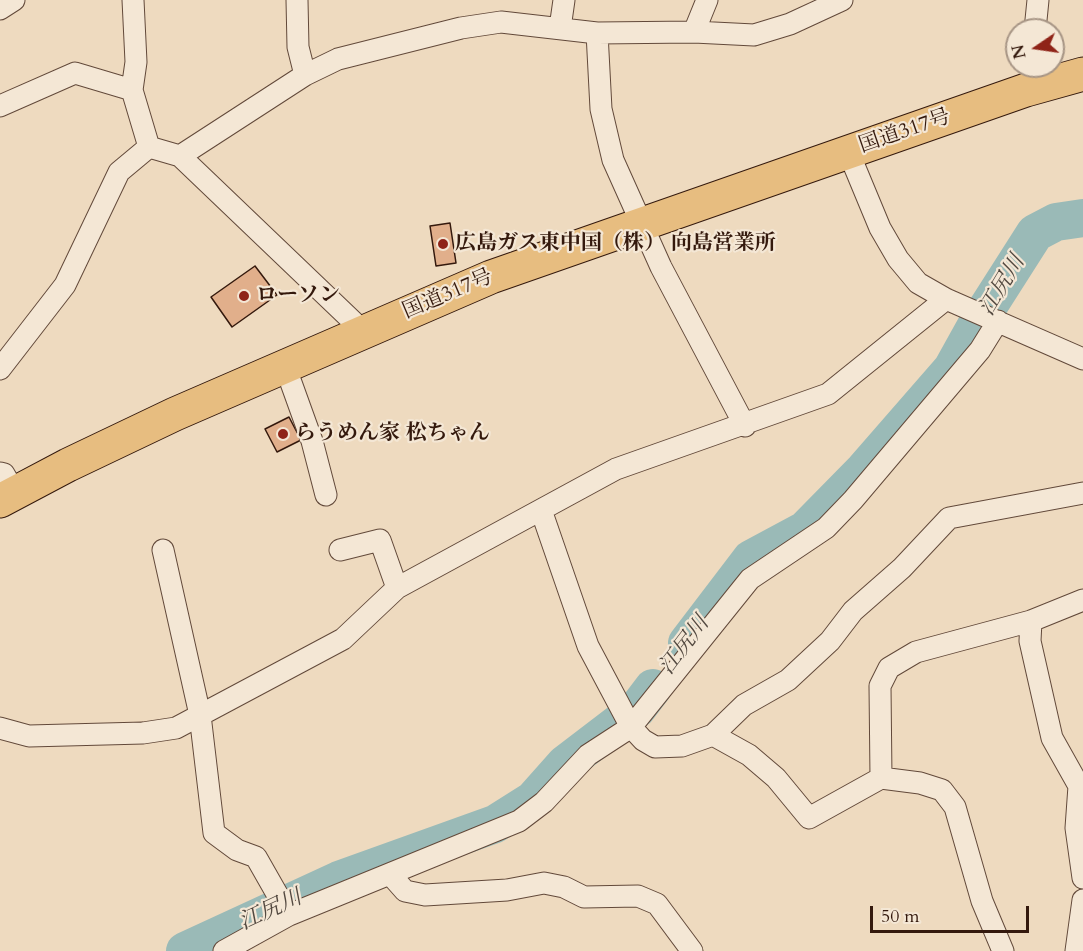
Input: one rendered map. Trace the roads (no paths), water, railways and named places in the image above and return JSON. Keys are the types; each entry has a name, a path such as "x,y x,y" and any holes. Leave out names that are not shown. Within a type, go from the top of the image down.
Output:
{"highway":[{"name":"国道317号","path":"1065,75 1083,73"},
{"name":"国道317号","path":"5,489 68,465 175,414 491,277 848,152 1028,78"}],"street":[{"path":"0,9 14,0"},
{"path":"133,0 136,62 132,90 149,147"},
{"path":"297,0 298,47 304,75"},
{"path":"560,28 564,0"},
{"path":"694,32 707,0"},
{"path":"180,156 304,75 338,59 461,28 501,22 597,33 694,32 754,35 790,24 842,0"},
{"path":"1036,18 1038,0"},
{"path":"597,33 601,109 613,160 661,267 745,426"},
{"path":"4,98 75,73 132,90"},
{"path":"149,147 180,156 363,331"},
{"path":"0,369 64,285 119,172 149,147"},
{"path":"848,152 880,228 898,259 918,283 946,299 1083,358"},
{"path":"0,728 28,736 143,733 176,728 343,639 397,588 616,469 745,426 828,394 946,299"},
{"path":"224,951 285,907 390,874 519,821 544,802 588,755 627,721 750,579 826,528 853,500 980,350 987,316"},
{"path":"285,366 312,441 326,495"},
{"path":"540,510 588,646 627,721 643,740 655,747 682,746 713,735 744,705 788,680 831,641 853,611 902,568 949,518 1083,493"},
{"path":"340,550 380,540 397,588"},
{"path":"163,550 200,715 214,833 237,850 256,857 285,907"},
{"path":"881,778 880,686 889,668 916,652 1031,621 1083,600"},
{"path":"1031,621 1030,642 1052,738 1079,786 1076,828 1083,878"},
{"path":"713,735 749,755 776,778 809,818 881,778 920,783 942,790 956,807 982,901 1003,951"},
{"path":"390,874 405,891 425,896 507,890 544,882 564,887 584,897 638,896 657,904 692,951"},
{"path":"1076,951 1083,900"}],"waterway":[{"name":"江尻川","path":"687,643 751,559 805,530 864,470 952,369 977,324 1035,233 1056,222 1083,218"},
{"name":"江尻川","path":"185,951 339,880 495,824 533,800 565,764 637,709 653,688"}],"place":[{"name":"広島ガス東中国（株） 向島営業所","path":"443,244"},
{"name":"ローソン","path":"244,296"},
{"name":"らうめん家 松ちゃん","path":"283,434"}]}
